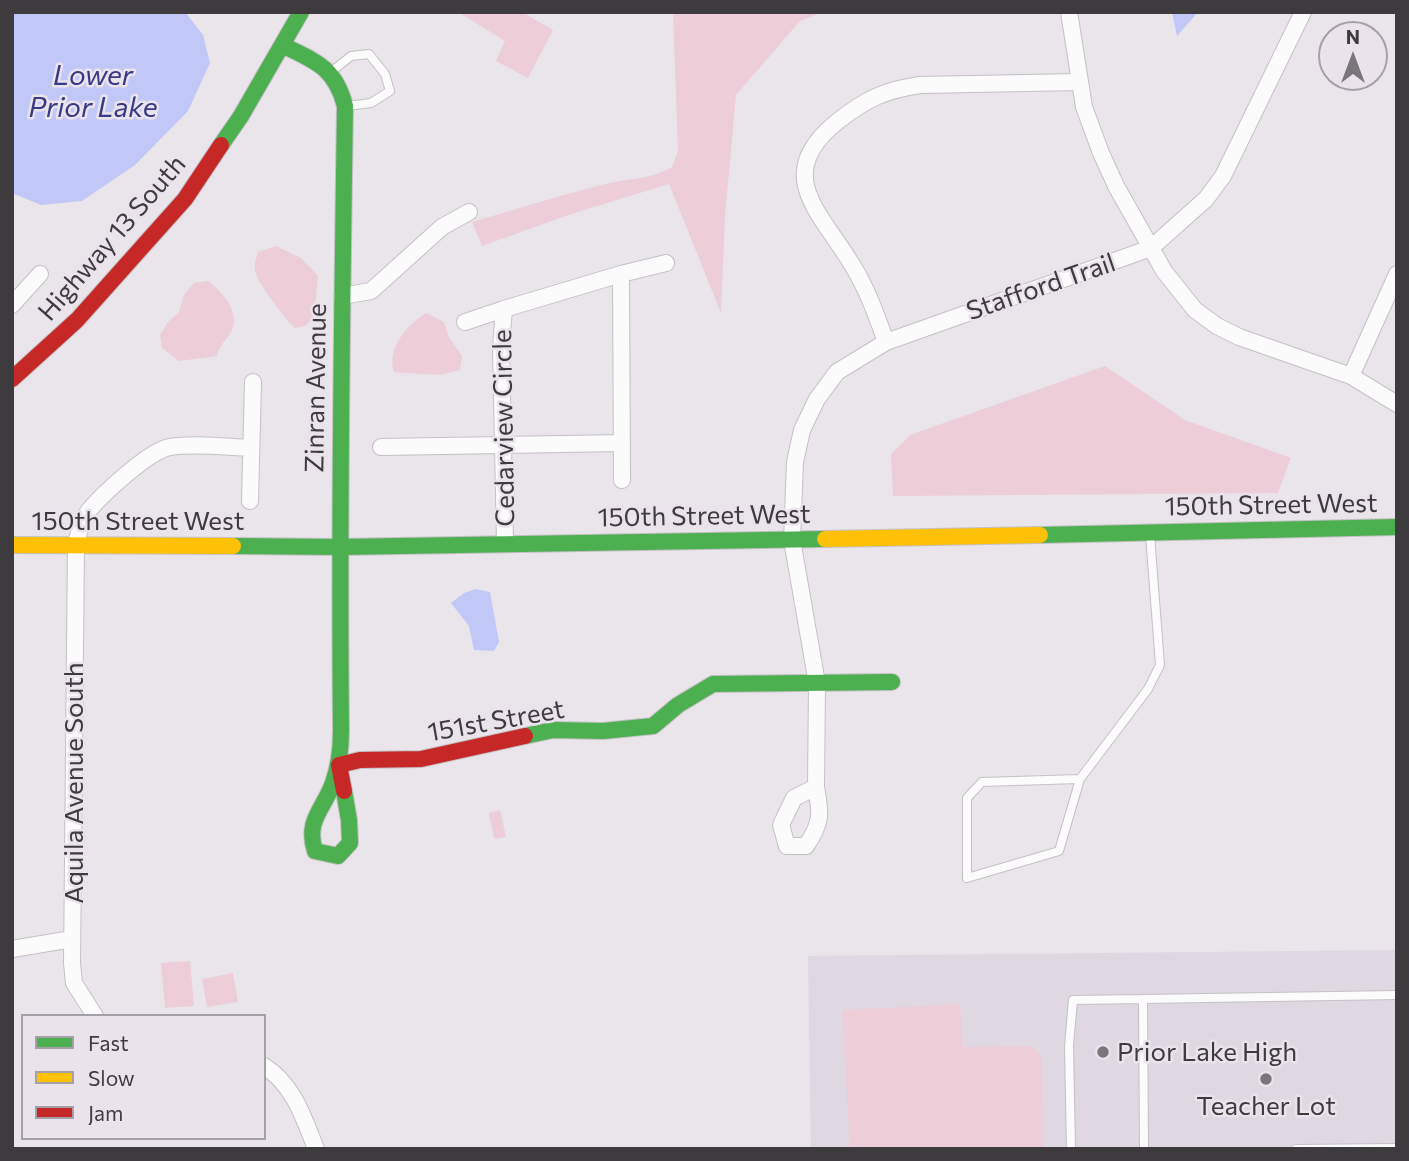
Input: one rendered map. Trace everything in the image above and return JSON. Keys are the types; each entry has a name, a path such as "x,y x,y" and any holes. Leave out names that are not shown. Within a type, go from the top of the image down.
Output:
{"street":[{"name":"Highway 13 South","path":"243,80 301,12"},
{"path":"1069,12 1084,107 1101,153 1116,186 1164,271 1195,310 1217,326 1239,337 1351,376 1397,404"},
{"name":"Stafford Trail","path":"816,787 817,683 792,540 795,462 802,430 817,399 837,372 886,342 1152,248 1197,208 1223,176 1303,12"},
{"name":"Highway 13 South","path":"12,379 77,320 185,199 241,116 276,40"},
{"path":"276,40 331,72"},
{"name":"Zinran Avenue","path":"331,72 342,86 345,106 339,765 349,820 350,843 338,856 315,851 311,840 315,814 330,791 339,765"},
{"path":"886,342 875,310 856,271 809,200 805,169 810,151 820,136 856,107 895,89 920,85 1079,82"},
{"name":"Highway 13 South","path":"75,299 153,210"},
{"path":"342,296 371,291 442,227 469,212"},
{"name":"Cedarview Circle","path":"505,543 501,327 504,310 666,263"},
{"path":"12,305 40,274"},
{"path":"621,274 622,480"},
{"path":"1351,376 1397,274"},
{"path":"465,322 504,310"},
{"path":"250,500 253,382"},
{"path":"381,447 622,443"},
{"path":"76,544 81,525 89,510 127,474 157,451 170,447 251,448"},
{"name":"150th Street West","path":"12,545 339,547 1397,527"},
{"name":"Aquila Avenue South","path":"76,544 72,939 74,983 93,1014"},
{"name":"151st Street","path":"339,765 360,760 421,759 553,730 603,731 653,726 678,705 713,684 892,682"},
{"path":"12,949 72,939"},
{"path":"266,1067 277,1074 299,1106 316,1149"}],"lane":[{"path":"331,72 351,56 369,54 385,74 390,91 371,103 345,106"},
{"path":"1080,779 982,782 967,798 967,878 1059,851 1080,779 1148,689 1160,665 1150,533"},
{"path":"1071,1149 1069,1046 1073,1000 1397,995"},
{"path":"1143,999 1144,1149"},
{"path":"1296,1149 1397,1148"}],"shaded area":[{"path":"458,12 522,12 553,30 528,78 496,61 505,41"},
{"path":"673,12 823,12 800,21 736,95 725,216 721,313 669,184 571,214 482,246 472,222 592,187 649,176 672,167 678,151"},
{"path":"276,246 301,258 318,276 314,315 306,326 295,328 291,324 267,294 256,274 258,252"},
{"path":"208,281 231,307 233,327 217,356 179,361 162,348 160,335 168,322 179,312 184,295 194,283"},
{"path":"426,313 444,322 449,337 462,356 460,370 438,375 394,372 393,355 400,338"},
{"path":"1105,366 1185,420 1291,458 1278,493 893,496 891,454 910,435"},
{"path":"500,810 506,837 494,839 489,813"},
{"name":"Prior Lake High","path":"1397,950 1397,1149 811,1149 808,956"},
{"path":"190,961 194,1006 165,1008 161,963"},
{"path":"233,973 238,1002 207,1007 202,979"},
{"path":"960,1004 963,1047 1032,1046 1042,1057 1044,1149 850,1149 842,1010"}],"water":[{"name":"Lower Prior Lake","path":"12,12 185,12 203,35 210,63 188,111 135,165 82,201 41,205 12,193"},
{"path":"1172,12 1198,12 1177,36"},
{"path":"476,589 490,592 499,642 494,651 474,650 469,626 451,603 464,593"}],"traffic: fast":[{"path":"221,145 241,116 301,12"},
{"path":"282,45 322,67 336,82 345,106 341,737 335,777 312,831 315,851 338,856 350,843 344,791"},
{"path":"1040,535 1397,527"},
{"path":"233,546 339,547 825,539"},
{"path":"525,736 553,730 603,731 653,726 678,705 713,684 892,682"}],"traffic: slow":[{"path":"825,539 1040,535"},
{"path":"12,545 233,546"}],"traffic: jam":[{"path":"12,379 77,320 185,199 221,145"},
{"path":"344,791 339,765 360,760 421,759 525,736"}],"place":[{"name":"Prior Lake High","path":"1103,1052"},
{"name":"Teacher Lot","path":"1266,1079"}]}
